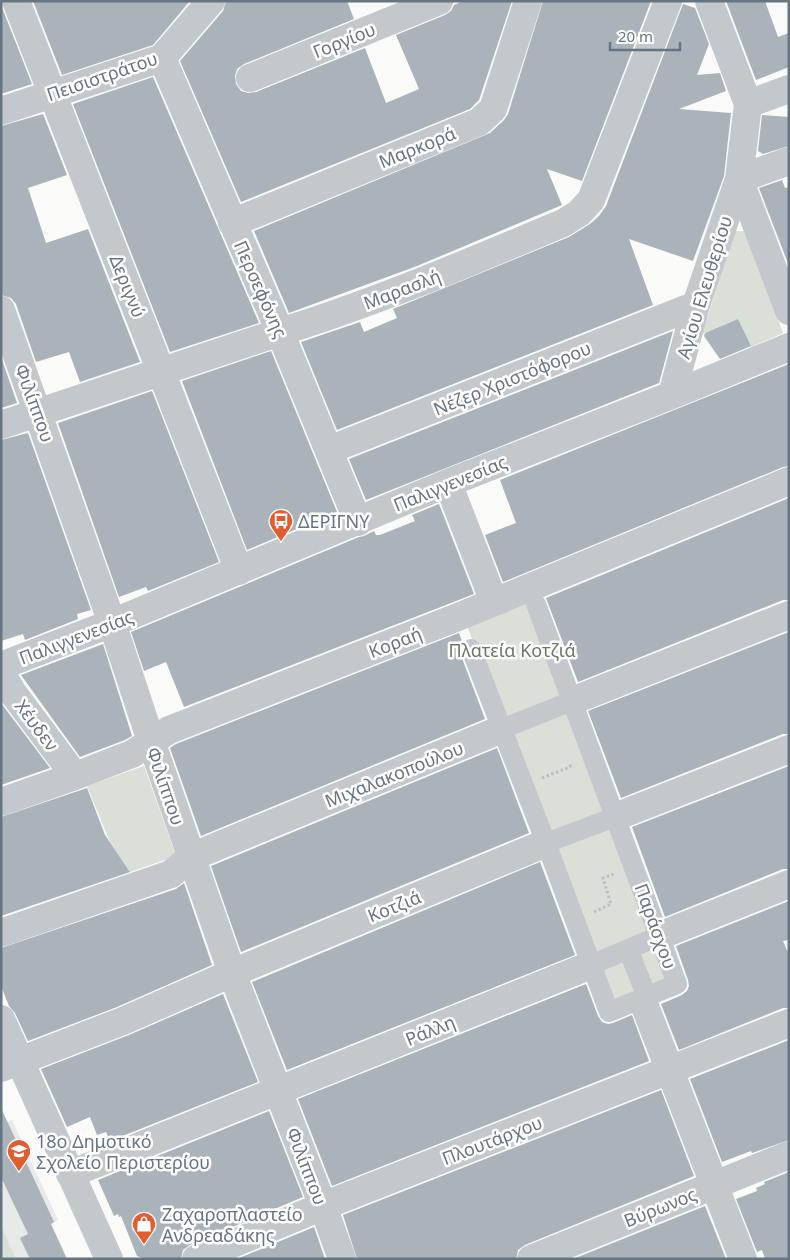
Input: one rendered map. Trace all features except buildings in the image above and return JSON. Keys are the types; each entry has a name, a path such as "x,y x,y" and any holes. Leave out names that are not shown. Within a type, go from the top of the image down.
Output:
{"street":[{"name":"Δεριγνύ","path":"16,1 239,571"},
{"name":"Πεισιστράτου","path":"1,111 162,58 211,1"},
{"name":"Γοργίου","path":"250,78 439,1"},
{"name":"Μαρκορά","path":"232,223 479,122 493,109 528,1"},
{"name":"Μαρασλή","path":"1,425 326,318 419,283 564,223 579,213 591,200 668,1"},
{"name":"Αγίου Ελευθερίου","path":"672,395 696,306 739,179 748,104 709,1"},
{"name":"Περσεφόνης","path":"162,58 280,332 358,522"},
{"path":"748,104 789,89"},
{"path":"739,179 789,161"},
{"name":"Αγίου Ελευθερίου","path":"739,179 789,310"},
{"name":"Nέζερ Χριστόφορου","path":"329,450 696,306"},
{"name":"Φιλίππου","path":"1,310 112,623 151,742 232,973 342,1259"},
{"name":"Παλιγγενεσίας","path":"1,666 112,623 448,483 789,347"},
{"name":"Κοραή","path":"1,802 132,754 169,730 458,617 789,481"},
{"path":"448,483 494,602"},
{"name":"Παράσχου","path":"471,650 609,1012 647,1003 677,984 536,604"},
{"name":"Μιχαλακοπούλου","path":"1,933 171,874 191,857 502,729 789,615"},
{"name":"Χέυδεν","path":"1,674 75,776"},
{"name":"Κοτζιά","path":"10,1064 123,1021 232,973 546,843 789,749"},
{"name":"Ράλλη","path":"70,1174 789,884"},
{"path":"628,949 671,1070 743,1259"},
{"path":"1,1019 10,1064 70,1174 109,1259"},
{"name":"Πλουτάρχου","path":"196,1259 323,1206 789,1023"},
{"name":"Βύρωνος","path":"532,1259 789,1154"}],"path":[{"path":"534,782 570,767 572,758 590,750"},
{"path":"575,920 611,904 603,878 633,866"}],"shaded area":[{"name":"18ο Δημοτικό Σχολείο Περιστερίου","path":"1,1116 4,1123 12,1120 58,1220 51,1224 67,1259 1,1259"}],"green space":[{"path":"735,231 745,231 783,333 751,347 738,319 702,334"},
{"name":"Πλατεία Κοτζιά","path":"528,599 670,980 612,1005 466,623"},
{"path":"144,766 176,856 130,872 110,842 87,786"},
{"path":"2,1228 16,1259 1,1259"}],"place":[{"name":"ΔΕΡΙΓΝΥ","path":"281,542"},
{"name":"18ο Δημοτικό Σχολείο Περιστερίου","path":"19,1172"},
{"name":"Ζαχαροπλαστείο Ανδρεαδάκης","path":"144,1245"}]}
